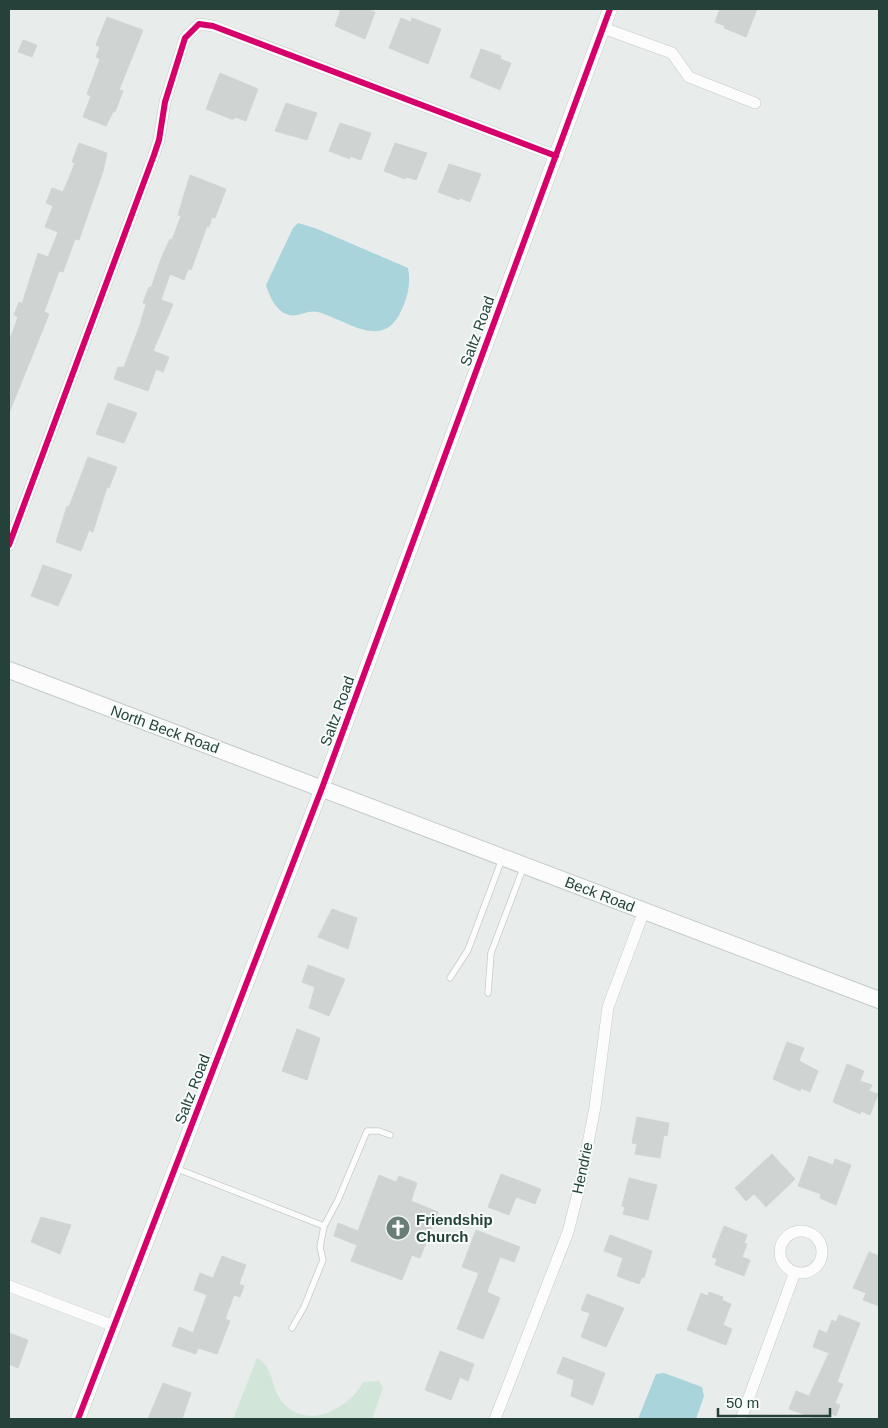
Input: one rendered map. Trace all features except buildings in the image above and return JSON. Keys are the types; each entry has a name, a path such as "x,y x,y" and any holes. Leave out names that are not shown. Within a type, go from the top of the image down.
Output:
{"main road":[{"name":"North Beck Road","path":"9,670 322,788"},
{"name":"Beck Road","path":"322,788 879,1000"}],"street":[{"name":"Saltz Road","path":"78,1419 322,788 610,9"},
{"path":"9,545 154,156 159,140 165,102 185,38 199,24 213,26 556,156"},
{"path":"603,28 672,53 689,77 755,102"},
{"name":"Hendrie","path":"495,1419 568,1232 580,1185 595,1107 608,1007 644,911"},
{"path":"741,1419 794,1272"},
{"path":"9,1286 114,1326"}],"lane":[{"path":"450,978 468,950 502,857"},
{"path":"488,993 491,953 524,866"},
{"path":"292,1328 304,1307 323,1260 320,1247 324,1226 338,1200 367,1131 379,1131 390,1135"},
{"path":"175,1168 324,1226"}],"green space":[{"path":"257,1358 266,1366 276,1392 283,1403 294,1412 308,1416 329,1412 340,1406 349,1400 363,1382 379,1381 383,1388 372,1419 233,1419"}],"water":[{"path":"298,223 315,228 408,268 409,284 407,294 402,309 394,322 386,329 376,331 365,330 314,311 288,315 277,308 270,297 266,285 293,228"},
{"path":"664,1373 702,1387 704,1396 696,1419 638,1419 656,1374"}],"cycle path":[{"path":"78,1419 322,788 610,9"},
{"path":"9,545 154,155 159,140 165,102 185,38 199,24 213,26 556,156"}],"place":[{"name":"Friendship Church","path":"398,1228"}]}
